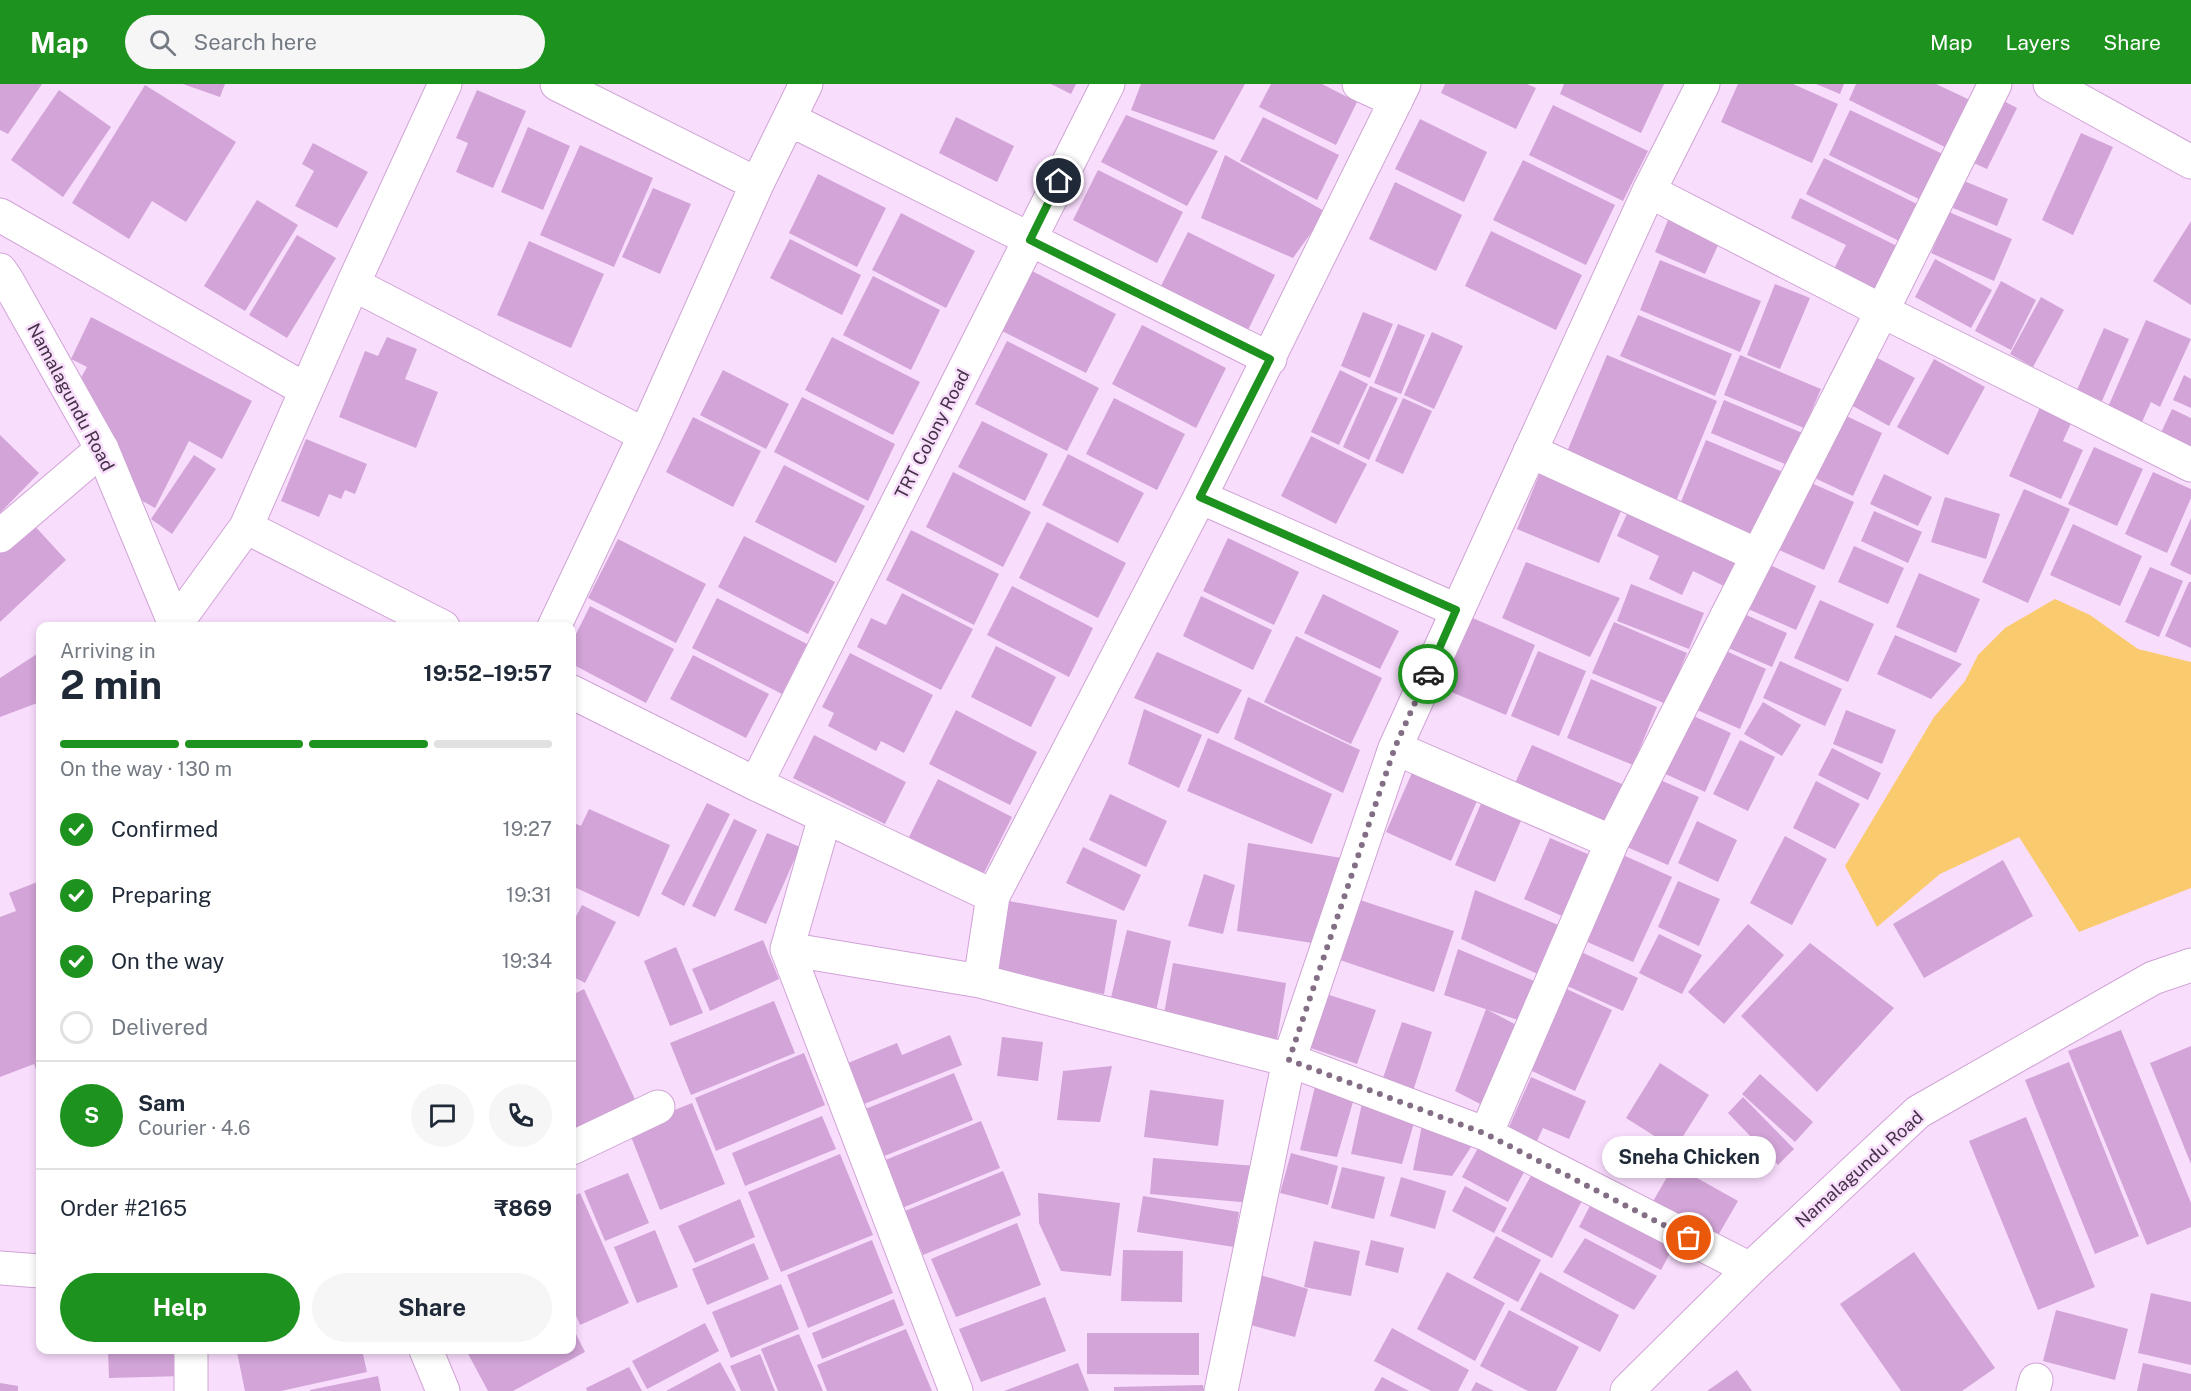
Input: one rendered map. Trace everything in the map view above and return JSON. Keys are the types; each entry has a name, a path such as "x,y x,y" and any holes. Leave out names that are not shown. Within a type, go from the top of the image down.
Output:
{"street":[{"path":"178,622 246,527 353,284 445,84"},
{"path":"557,84 757,184"},
{"path":"556,622 645,435 757,184 806,84"},
{"name":"TRT Colony Road","path":"756,784 1107,84"},
{"path":"980,981 993,897 1270,359 1400,93 1359,84"},
{"path":"1221,1391 1289,1060 1395,747 1649,191 1702,84"},
{"path":"1486,1134 1612,842 1995,84"},
{"path":"2050,84 2191,162"},
{"path":"789,119 1270,359"},
{"path":"1649,191 1882,311 2191,465"},
{"path":"0,215 306,390"},
{"name":"Namalagundu Road","path":"0,270 102,449 173,622"},
{"path":"353,284 645,435"},
{"path":"0,536 102,449"},
{"path":"1530,452 1757,555"},
{"path":"1200,497 1456,610"},
{"path":"246,527 432,622"},
{"path":"576,694 756,784 993,897"},
{"path":"1395,747 1612,842"},
{"path":"825,817 787,949 956,1391"},
{"path":"787,949 980,981 1289,1060 1486,1134 1750,1269"},
{"name":"Namalagundu Road","path":"1628,1391 1750,1269 1918,1112 2153,978 2191,965"},
{"path":"576,1146 658,1107"},
{"path":"0,1268 36,1271"},
{"path":"191,1354 191,1391"},
{"path":"428,1354 443,1391"}],"shaded area":[{"path":"2055,599 2090,615 2138,649 2191,662 2191,888 2079,932 2019,837 1940,874 1877,927 1845,866 1934,717 1965,681 1978,655 2005,628"}],"building":[{"path":"0,84 42,84 8,134 0,130"},
{"path":"183,84 225,84 220,97"},
{"path":"1051,84 1076,84 1071,94"},
{"path":"1141,84 1245,84 1214,140 1131,110"},
{"path":"1271,84 1322,84 1357,102 1336,145 1259,107"},
{"path":"1445,84 1527,84 1536,88 1516,129 1441,93"},
{"path":"1564,84 1664,84 1641,133 1560,94"},
{"path":"1738,84 1793,84 1838,104 1812,163 1721,122"},
{"path":"1816,84 1844,84 1840,94"},
{"path":"1856,84 1936,84 1972,101 1949,149 1849,100"},
{"path":"145,85 236,142 186,222 152,201 129,239 72,203"},
{"path":"59,90 111,127 63,197 11,160"},
{"path":"477,90 526,111 493,188 456,172 468,143 456,138"},
{"path":"1994,96 2017,108 1987,169 1963,158"},
{"path":"1553,105 1648,151 1623,201 1529,155"},
{"path":"1850,110 1947,156 1925,202 1829,155"},
{"path":"1126,115 1218,151 1187,206 1101,162"},
{"path":"956,117 1014,146 997,182 939,153"},
{"path":"1263,117 1339,155 1317,200 1240,161"},
{"path":"1420,119 1487,152 1464,202 1395,169"},
{"path":"528,127 570,146 543,210 501,192"},
{"path":"2081,133 2113,147 2073,235 2042,220"},
{"path":"313,143 368,172 337,228 295,206 314,171 302,164"},
{"path":"580,145 653,178 614,267 540,235"},
{"path":"1225,155 1326,212 1293,258 1201,218"},
{"path":"1824,158 1921,206 1903,243 1806,194"},
{"path":"1523,160 1615,205 1586,265 1493,220"},
{"path":"1098,170 1183,212 1157,263 1073,220"},
{"path":"818,174 886,208 857,267 789,233"},
{"path":"1964,181 2008,199 1997,226 1953,208"},
{"path":"1395,182 1462,215 1436,271 1369,239"},
{"path":"653,188 691,204 660,274 622,257"},
{"path":"1800,198 1899,247 1878,291 1834,269 1846,245 1791,218"},
{"path":"257,200 298,225 245,311 204,286"},
{"path":"1949,212 2012,239 1994,281 1931,253"},
{"path":"901,213 975,251 946,308 872,270"},
{"path":"1668,220 1719,243 1705,274 1655,252"},
{"path":"2191,221 2191,305 2153,281"},
{"path":"1491,231 1582,275 1556,330 1465,286"},
{"path":"1188,232 1275,275 1247,332 1160,288"},
{"path":"297,235 336,258 287,338 249,315"},
{"path":"790,239 861,275 842,315 770,278"},
{"path":"529,241 604,274 571,348 497,315"},
{"path":"1935,259 1992,290 1971,328 1915,297"},
{"path":"1660,260 1761,301 1740,352 1640,310"},
{"path":"1032,271 1116,314 1086,373 1002,331"},
{"path":"873,276 940,310 911,370 843,335"},
{"path":"2001,281 2036,300 2011,350 1975,331"},
{"path":"1775,284 1810,298 1780,369 1747,355"},
{"path":"2041,297 2064,310 2033,367 2010,354"},
{"path":"1363,312 1393,324 1370,378 1341,366"},
{"path":"1638,315 1732,354 1715,396 1620,356"},
{"path":"91,317 252,401 222,459 189,441 155,508 139,499 78,383 87,367 71,359"},
{"path":"2146,320 2191,339 2160,407 2151,402 2142,422 2108,407"},
{"path":"1398,324 1425,335 1401,394 1374,383"},
{"path":"1142,325 1226,368 1196,428 1112,384"},
{"path":"2104,328 2129,339 2102,401 2077,390"},
{"path":"1432,332 1463,346 1434,409 1404,395"},
{"path":"387,337 417,349 405,379 438,392 416,448 339,417 365,351 378,356"},
{"path":"832,337 920,382 893,435 805,390"},
{"path":"1007,341 1099,388 1067,451 975,404"},
{"path":"1868,353 1915,378 1889,426 1842,400"},
{"path":"1607,355 1717,401 1674,506 1564,459"},
{"path":"1740,355 1821,389 1804,428 1724,395"},
{"path":"1934,359 1985,387 1948,455 1897,427"},
{"path":"723,370 789,404 766,449 700,415"},
{"path":"1340,370 1368,384 1339,445 1311,432"},
{"path":"2184,375 2191,379 2191,408 2173,400"},
{"path":"1370,386 1398,398 1369,460 1343,447"},
{"path":"802,397 895,444 868,501 774,452"},
{"path":"1114,398 1185,434 1157,490 1086,454"},
{"path":"1403,398 1432,411 1403,474 1375,461"},
{"path":"1724,400 1805,434 1792,467 1711,433"},
{"path":"2041,405 2073,419 2063,441 2083,450 2061,499 2009,476"},
{"path":"2172,409 2191,418 2191,451 2159,437"},
{"path":"1836,411 1882,433 1853,496 1806,474"},
{"path":"693,417 761,451 733,507 666,472"},
{"path":"982,421 1048,454 1025,501 958,467"},
{"path":"0,435 39,473 0,513"},
{"path":"1311,436 1367,464 1336,524 1281,496"},
{"path":"306,439 367,464 355,494 345,490 341,499 329,494 319,517 281,501"},
{"path":"1706,440 1783,472 1752,546 1676,514"},
{"path":"2094,447 2143,469 2117,526 2068,504"},
{"path":"1068,454 1144,493 1118,543 1042,505"},
{"path":"194,455 216,469 172,534 151,519"},
{"path":"784,465 865,506 836,563 755,522"},
{"path":"1543,465 1626,499 1599,563 1517,529"},
{"path":"953,472 1031,512 1003,567 926,527"},
{"path":"2153,472 2191,489 2191,498 2167,553 2125,534"},
{"path":"1884,474 1932,497 1918,526 1870,504"},
{"path":"1807,481 1854,502 1824,570 1777,549"},
{"path":"2024,489 2070,509 2028,603 1982,582"},
{"path":"1945,497 2000,514 1986,559 1931,542"},
{"path":"1632,503 1741,553 1726,587 1693,571 1682,595 1649,579 1659,556 1617,536"},
{"path":"1874,511 1922,532 1908,563 1861,541"},
{"path":"2191,518 2191,575 2170,565"},
{"path":"1047,522 1126,563 1098,618 1019,578"},
{"path":"32,523 66,560 0,622 0,552"},
{"path":"2073,524 2142,556 2120,606 2050,575"},
{"path":"911,530 999,574 974,625 886,580"},
{"path":"744,536 835,582 808,634 718,587"},
{"path":"1228,538 1299,572 1274,625 1203,591"},
{"path":"618,539 706,584 676,643 588,598"},
{"path":"1854,546 1904,568 1888,604 1838,582"},
{"path":"1759,560 1816,586 1796,630 1739,605"},
{"path":"1526,562 1620,598 1590,657 1502,618"},
{"path":"2150,567 2183,581 2159,637 2125,622"},
{"path":"1919,573 1980,599 1956,653 1896,627"},
{"path":"2189,582 2191,582 2191,648 2165,636"},
{"path":"1631,584 1704,613 1689,649 1617,621"},
{"path":"1012,586 1093,628 1069,677 987,635"},
{"path":"902,593 973,629 941,690 857,647 871,618 886,625"},
{"path":"1323,594 1399,631 1380,669 1304,633"},
{"path":"1201,596 1272,630 1253,670 1183,636"},
{"path":"717,598 807,644 782,694 692,648"},
{"path":"1820,600 1874,624 1848,682 1794,658"},
{"path":"590,606 674,649 646,703 576,666 576,634"},
{"path":"1733,609 1787,633 1772,667 1717,643"},
{"path":"1461,613 1535,645 1506,715 1442,688 1459,648 1448,644"},
{"path":"1614,622 1687,653 1666,704 1592,673"},
{"path":"1895,635 1962,664 1931,699 1877,674"},
{"path":"1296,636 1382,678 1351,744 1264,702"},
{"path":"996,646 1056,677 1031,727 971,697"},
{"path":"1715,646 1766,669 1740,729 1688,706"},
{"path":"1538,651 1586,671 1559,736 1511,716"},
{"path":"1157,652 1242,690 1218,734 1134,698"},
{"path":"850,653 933,695 904,753 881,741 876,751 828,726 834,713 822,707"},
{"path":"36,655 36,704 0,717 0,678"},
{"path":"693,655 769,694 746,738 670,699"},
{"path":"1780,661 1842,689 1825,726 1763,698"},
{"path":"1591,679 1657,707 1633,765 1567,738"},
{"path":"1248,697 1360,750 1343,793 1234,739"},
{"path":"1763,702 1801,725 1782,756 1744,734"},
{"path":"1144,709 1202,735 1179,788 1128,764"},
{"path":"956,710 1037,752 1010,805 929,764"},
{"path":"1846,710 1896,730 1882,764 1833,744"},
{"path":"1687,713 1731,733 1705,792 1661,772"},
{"path":"814,735 906,782 885,824 793,778"},
{"path":"1208,738 1332,794 1312,844 1187,791"},
{"path":"1740,740 1775,757 1748,811 1713,794"},
{"path":"1532,745 1631,788 1606,832 1512,790"},
{"path":"1832,748 1881,773 1868,800 1818,775"},
{"path":"1415,766 1480,794 1451,861 1386,832"},
{"path":"938,779 1012,817 983,875 909,837"},
{"path":"1658,779 1699,797 1668,865 1627,847"},
{"path":"1816,781 1860,804 1835,849 1793,828"},
{"path":"1110,794 1167,821 1146,867 1089,840"},
{"path":"1483,799 1523,816 1495,882 1455,865"},
{"path":"707,803 730,814 684,906 661,894"},
{"path":"589,809 670,845 639,917 576,888 576,824 581,826"},
{"path":"734,819 757,830 715,917 692,906"},
{"path":"1697,821 1737,840 1718,882 1678,863"},
{"path":"767,833 800,847 766,924 734,910"},
{"path":"1785,836 1827,859 1792,925 1750,903"},
{"path":"1550,838 1597,858 1571,920 1524,899"},
{"path":"1248,843 1342,858 1318,944 1237,931"},
{"path":"1083,847 1141,875 1124,911 1066,883"},
{"path":"1614,851 1672,877 1633,962 1576,937"},
{"path":"2003,860 2033,916 1924,978 1893,924"},
{"path":"1204,874 1235,885 1223,934 1188,926"},
{"path":"1678,881 1720,899 1699,946 1658,927"},
{"path":"36,883 36,1070 34,1064 0,1077 0,917 16,911 9,893"},
{"path":"1475,890 1563,927 1544,977 1461,939"},
{"path":"1003,900 1117,920 1104,994 990,974"},
{"path":"1360,900 1454,931 1434,992 1340,960"},
{"path":"582,905 616,922 585,983 576,978 576,916"},
{"path":"1748,924 1784,955 1724,1024 1688,992"},
{"path":"1127,930 1171,941 1155,1016 1109,1006"},
{"path":"1659,934 1702,955 1682,994 1639,973"},
{"path":"763,940 779,979 710,1011 692,969"},
{"path":"1810,943 1894,1008 1817,1092 1741,1016"},
{"path":"676,947 703,1013 670,1026 644,961"},
{"path":"1458,949 1539,983 1524,1022 1444,995"},
{"path":"1579,951 1638,978 1623,1011 1565,985"},
{"path":"1173,963 1286,983 1277,1040 1163,1020"},
{"path":"1556,984 1612,1010 1575,1091 1519,1065"},
{"path":"584,989 638,1106 577,1135 576,1133 576,993"},
{"path":"1323,993 1376,1010 1357,1064 1305,1046"},
{"path":"774,1001 795,1053 691,1095 670,1043"},
{"path":"1486,1009 1526,1030 1490,1109 1455,1091"},
{"path":"1402,1022 1432,1032 1413,1091 1382,1081"},
{"path":"2121,1030 2191,1203 2191,1227 2147,1245 2068,1051"},
{"path":"950,1035 962,1065 859,1106 843,1065 897,1043 902,1055"},
{"path":"1002,1037 1043,1042 1038,1081 997,1076"},
{"path":"2191,1046 2191,1164 2150,1063"},
{"path":"804,1053 825,1105 716,1151 695,1098"},
{"path":"2069,1062 2139,1236 2095,1254 2025,1080"},
{"path":"1660,1063 1709,1095 1675,1149 1626,1118"},
{"path":"1112,1066 1100,1122 1057,1120 1063,1071"},
{"path":"954,1073 973,1120 882,1157 863,1110"},
{"path":"1760,1074 1813,1122 1795,1142 1742,1094"},
{"path":"1531,1077 1586,1101 1569,1139 1543,1128 1537,1141 1509,1127"},
{"path":"1316,1082 1355,1095 1337,1157 1300,1150"},
{"path":"1150,1090 1224,1100 1218,1146 1144,1137"},
{"path":"1364,1094 1416,1116 1402,1164 1351,1154"},
{"path":"1743,1097 1794,1149 1778,1165 1728,1113"},
{"path":"692,1103 725,1184 660,1210 628,1129"},
{"path":"1424,1115 1477,1138 1452,1176 1413,1170"},
{"path":"822,1116 836,1149 745,1186 732,1153"},
{"path":"2026,1117 2095,1287 2038,1310 1969,1141"},
{"path":"981,1121 1000,1168 902,1208 883,1161"},
{"path":"1483,1139 1529,1163 1508,1202 1462,1177"},
{"path":"1291,1153 1338,1166 1328,1205 1280,1193"},
{"path":"840,1154 873,1235 781,1272 748,1192"},
{"path":"1153,1158 1256,1166 1252,1203 1150,1194"},
{"path":"1674,1165 1738,1201 1716,1239 1652,1203"},
{"path":"1342,1167 1385,1177 1374,1219 1331,1208"},
{"path":"1534,1170 1584,1197 1552,1258 1501,1231"},
{"path":"1003,1171 1021,1215 923,1255 905,1211"},
{"path":"628,1173 649,1223 605,1241 584,1191"},
{"path":"1401,1177 1446,1191 1435,1229 1390,1216"},
{"path":"1465,1186 1507,1208 1494,1233 1452,1211"},
{"path":"580,1193 629,1303 580,1325 576,1316 576,1195"},
{"path":"1038,1193 1120,1203 1111,1276 1061,1271 1039,1223"},
{"path":"1143,1196 1239,1212 1234,1247 1137,1232"},
{"path":"1595,1196 1677,1240 1661,1270 1579,1227"},
{"path":"740,1199 755,1237 695,1263 678,1226"},
{"path":"1017,1223 1041,1285 956,1317 931,1259"},
{"path":"655,1230 678,1287 637,1303 614,1247"},
{"path":"1496,1236 1541,1260 1518,1302 1473,1278"},
{"path":"1585,1238 1657,1276 1634,1310 1563,1272"},
{"path":"872,1240 893,1293 808,1328 787,1275"},
{"path":"1371,1240 1404,1248 1398,1273 1365,1265"},
{"path":"1314,1241 1360,1251 1351,1296 1304,1287"},
{"path":"754,1243 769,1279 707,1305 692,1269"},
{"path":"1123,1250 1183,1251 1182,1302 1121,1301"},
{"path":"1914,1252 1995,1368 1962,1391 1901,1391 1840,1304"},
{"path":"1447,1272 1505,1303 1475,1361 1417,1329"},
{"path":"1540,1272 1619,1315 1600,1352 1520,1310"},
{"path":"1257,1274 1308,1289 1295,1337 1243,1323"},
{"path":"781,1284 799,1329 731,1358 712,1312"},
{"path":"2151,1293 2191,1302 2191,1365 2138,1353"},
{"path":"1045,1297 1066,1351 981,1382 959,1329"},
{"path":"894,1299 904,1325 822,1359 812,1333"},
{"path":"1509,1310 1579,1347 1556,1391 1528,1391 1480,1366"},
{"path":"2056,1310 2128,1329 2115,1380 2043,1361"},
{"path":"705,1323 719,1351 647,1389 632,1361"},
{"path":"1392,1328 1469,1370 1458,1391 1431,1391 1374,1361"},
{"path":"906,1329 932,1391 827,1391 817,1365"},
{"path":"1087,1333 1199,1333 1199,1375 1087,1374"},
{"path":"576,1334 585,1352 513,1391 488,1391 468,1354 576,1354"},
{"path":"799,1334 823,1391 778,1391 761,1349"},
{"path":"108,1354 182,1354 183,1376 109,1378"},
{"path":"237,1354 363,1354 367,1372 281,1391 245,1391"},
{"path":"760,1354 775,1391 741,1391 730,1366"},
{"path":"720,1362 736,1391 666,1391"},
{"path":"1078,1363 1089,1391 1004,1391"},
{"path":"2143,1363 2191,1374 2191,1391 2137,1391"},
{"path":"629,1367 642,1391 587,1391 586,1388"},
{"path":"1737,1370 1752,1391 1707,1391"},
{"path":"378,1376 381,1391 310,1391 310,1390"},
{"path":"1382,1377 1409,1391 1374,1391"},
{"path":"1476,1382 1494,1391 1471,1391"},
{"path":"0,1383 18,1386 18,1391 0,1391"},
{"path":"1203,1385 1204,1391 1114,1391 1114,1387"}],"way so far":[{"path":"1428,674 1395,747 1289,1060 1486,1134 1689,1238"}],"place":[{"name":"Sneha Chicken","path":"1689,1238"}],"route":[{"path":"1059,181 1030,240 1270,359 1200,497 1456,610 1428,674"}]}
